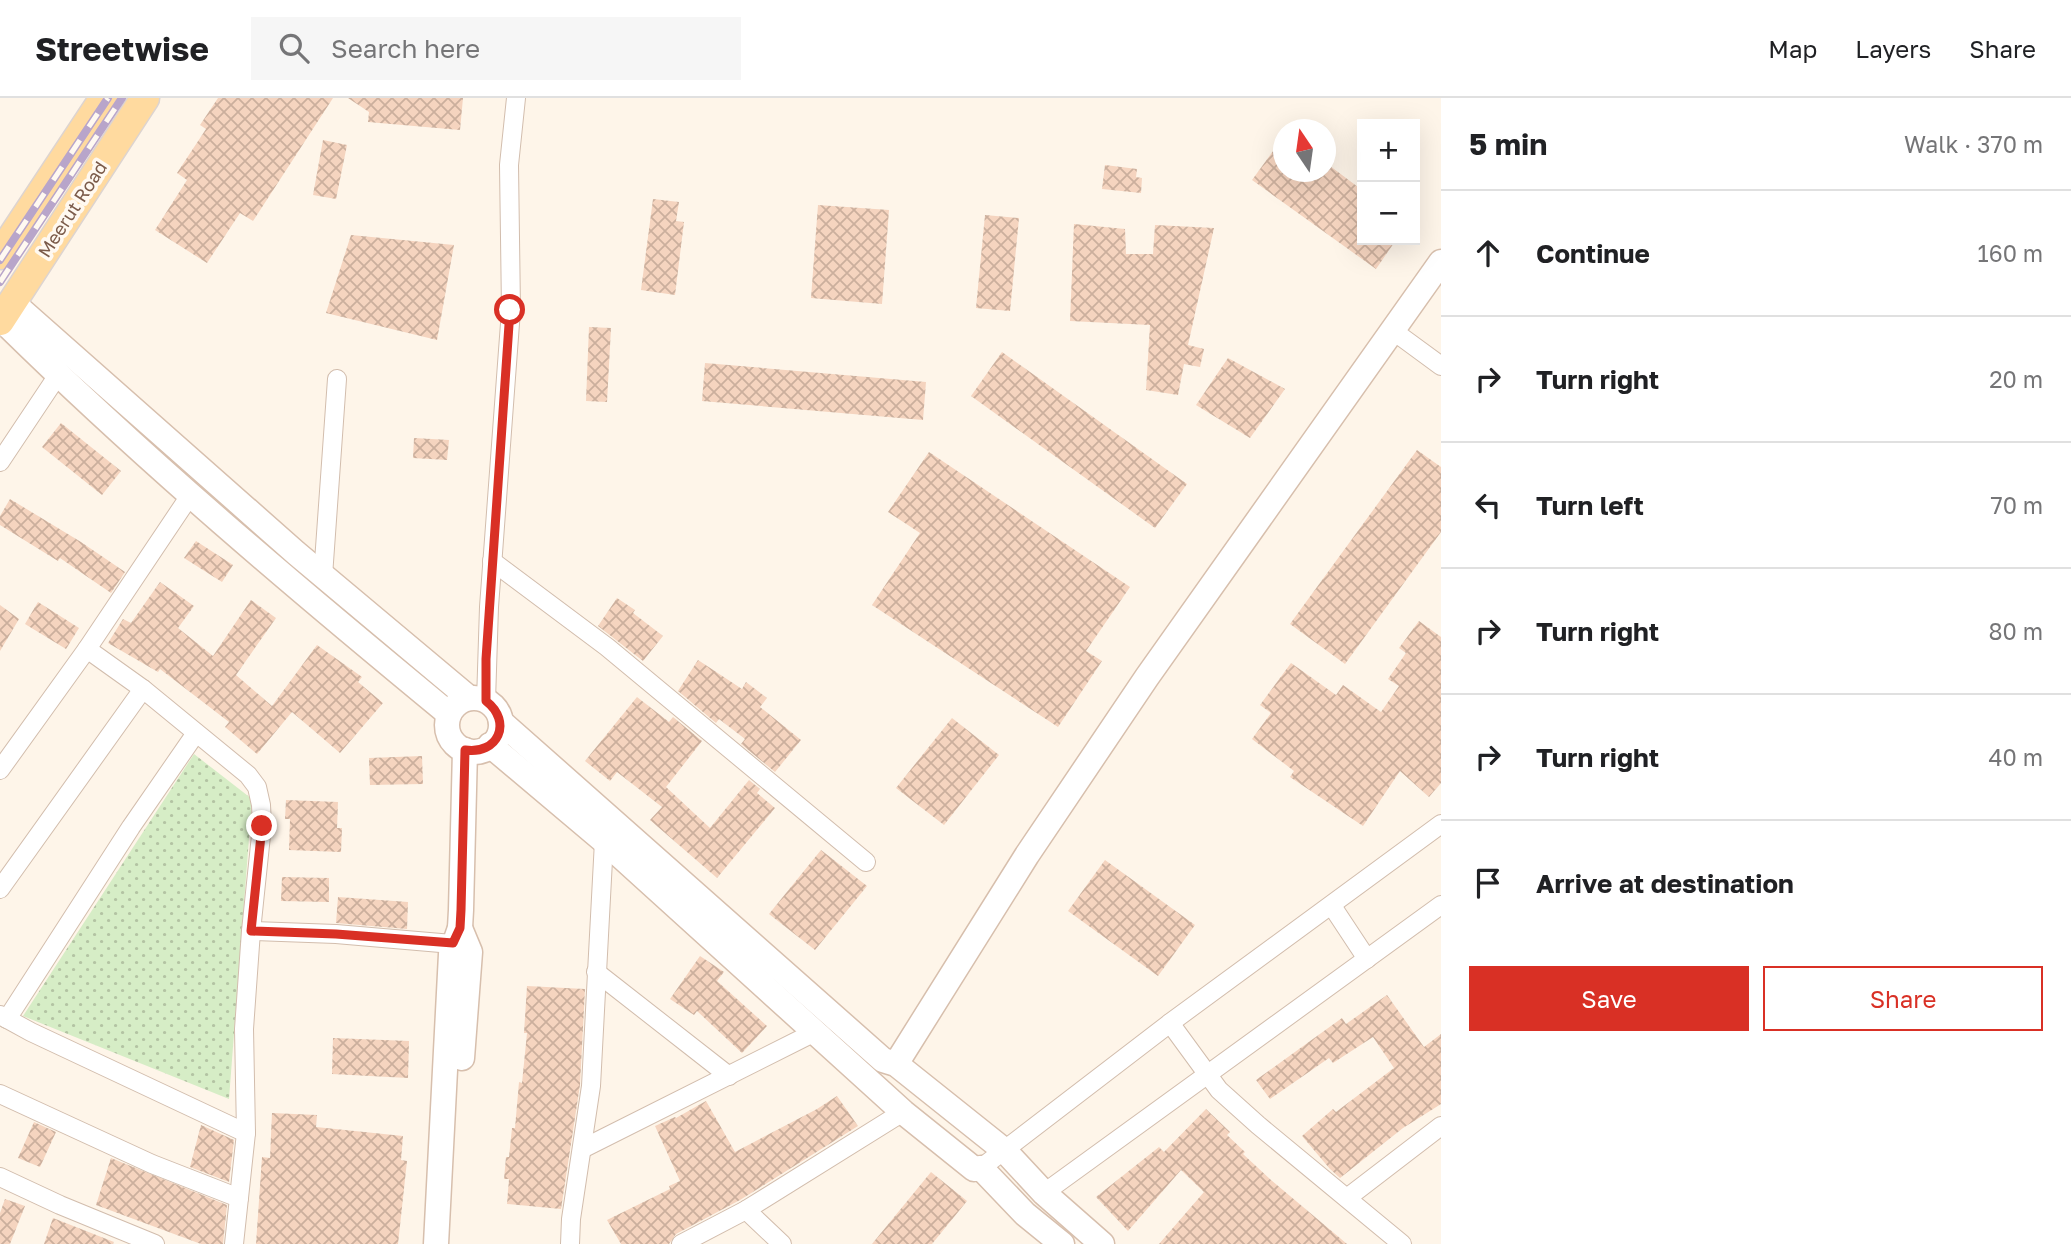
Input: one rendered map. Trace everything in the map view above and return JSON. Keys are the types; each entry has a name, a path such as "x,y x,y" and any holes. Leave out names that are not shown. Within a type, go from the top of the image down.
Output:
{"main road":[{"name":"Meerut Road","path":"0,255 104,98"},
{"name":"Meerut Road","path":"3,311 145,98"}],"street":[{"path":"478,700 486,659 510,310 509,164 516,98"},
{"path":"896,1064 1027,855 1132,699 1441,262"},
{"path":"3,311 323,576 498,713 500,731 490,746 478,751 465,750 451,740 448,732 449,714 461,701 478,700"},
{"path":"1392,330 1441,366"},
{"path":"47,348 58,376 361,642 449,714"},
{"path":"0,462 58,376"},
{"path":"323,576 337,380"},
{"path":"0,770 191,494"},
{"path":"492,561 607,647 866,862"},
{"path":"86,649 197,733 248,775 257,787 262,826 244,1029 246,1133 234,1244"},
{"path":"0,889 142,689"},
{"path":"500,722 883,1060 896,1064 1004,1151 1044,1193 1101,1244"},
{"path":"197,733 3,1017 246,1133"},
{"path":"490,746 604,841 903,1112 974,1169 981,1168 1170,1023 1441,824"},
{"path":"452,1244 465,750"},
{"path":"570,1244 591,1086 604,841"},
{"path":"1044,1193 1140,1126 1441,905"},
{"path":"1332,906 1367,959"},
{"path":"251,931 461,939"},
{"path":"436,1244 461,939"},
{"path":"596,972 730,1076"},
{"path":"1170,1023 1206,1075 1258,1125 1402,1244"},
{"path":"582,1149 815,1032"},
{"path":"0,1094 152,1164 239,1198"},
{"path":"681,1244 746,1210 903,1112"},
{"path":"1347,1198 1441,1126"},
{"path":"981,1168 1025,1214 1062,1244"},
{"path":"0,1177 155,1244"},
{"path":"746,1210 782,1244"}],"green space":[{"path":"194,754 252,799 229,1099 23,1016"}],"building":[{"path":"218,98 333,98 253,221 240,213 207,263 155,230 187,180 177,173 206,129 200,125"},
{"path":"348,98 463,98 460,130 368,122 369,112"},
{"path":"323,140 347,145 336,199 313,195"},
{"path":"1273,151 1273,182 1336,182 1336,170 1357,186 1357,245 1393,245 1376,269 1252,180"},
{"path":"1105,165 1137,169 1136,177 1142,178 1141,193 1102,189"},
{"path":"653,199 679,202 676,221 684,222 675,295 641,290"},
{"path":"818,205 889,210 882,304 811,298"},
{"path":"985,215 1019,218 1010,311 976,308"},
{"path":"1074,224 1125,229 1126,254 1153,254 1155,225 1214,228 1188,345 1204,349 1200,367 1184,364 1178,395 1146,390 1150,325 1070,321"},
{"path":"351,235 454,245 437,340 326,313"},
{"path":"589,327 611,328 607,402 586,401"},
{"path":"1002,352 1187,484 1155,528 971,396"},
{"path":"1228,358 1285,389 1250,438 1196,405"},
{"path":"705,363 926,382 923,420 702,401"},
{"path":"61,423 121,471 102,495 42,447"},
{"path":"414,438 449,440 447,460 413,458"},
{"path":"1417,450 1441,467 1441,532 1345,664 1290,624"},
{"path":"929,452 1130,587 1086,651 1102,661 1058,727 872,605 920,533 888,512"},
{"path":"10,499 125,572 111,593 60,558 58,561 0,525 0,516"},
{"path":"196,541 233,565 222,582 184,558"},
{"path":"160,582 194,606 178,628 213,656 251,600 276,618 236,675 272,706 317,645 362,677 358,682 383,703 340,753 292,712 257,754 225,727 229,722 160,669 158,672 108,643 123,619 131,623"},
{"path":"617,598 635,610 633,613 663,636 643,661 598,626"},
{"path":"38,602 79,628 66,649 25,624"},
{"path":"0,605 19,619 0,651"},
{"path":"1419,621 1441,637 1441,783 1429,797 1400,771 1363,826 1290,777 1294,771 1252,739 1271,713 1260,705 1291,663 1336,695 1343,685 1381,712 1399,686 1388,679 1406,653 1399,648"},
{"path":"698,660 742,689 746,682 767,698 760,707 801,740 775,772 741,744 745,739 719,719 716,723 678,691"},
{"path":"637,697 669,722 673,717 702,741 666,787 710,828 749,780 760,789 757,793 775,808 717,878 650,820 662,807 617,772 610,781 585,761"},
{"path":"952,718 999,755 944,825 896,788"},
{"path":"422,756 423,784 370,785 369,758"},
{"path":"286,800 338,802 337,828 342,828 341,852 289,850 290,819 285,819"},
{"path":"821,850 867,886 815,950 769,914"},
{"path":"1105,860 1195,925 1158,976 1068,911"},
{"path":"282,877 329,878 329,902 281,901"},
{"path":"338,897 408,902 407,929 336,923"},
{"path":"700,956 724,972 717,981 767,1026 742,1053 697,1011 694,1015 670,999"},
{"path":"527,986 585,989 580,1085 561,1209 507,1204 509,1179 504,1179 506,1157 509,1157 512,1128 515,1128 519,1082 522,1083 527,1033 524,1033"},
{"path":"1387,995 1424,1047 1441,1034 1441,1104 1403,1128 1340,1178 1302,1136 1333,1109 1336,1112 1394,1068 1373,1037 1333,1063 1329,1058 1270,1099 1256,1080 1342,1018 1346,1024"},
{"path":"333,1038 409,1041 408,1078 332,1074"},
{"path":"837,1096 858,1126 740,1200 676,1234 669,1244 621,1244 607,1220 670,1189 669,1186 680,1181 655,1126 706,1101 735,1152"},
{"path":"1206,1109 1230,1132 1227,1135 1245,1152 1243,1154 1347,1244 1159,1244 1204,1192 1181,1170 1128,1231 1096,1197 1159,1147 1164,1152"},
{"path":"272,1113 317,1115 316,1127 403,1136 401,1160 407,1161 398,1244 256,1244 262,1157 270,1158"},
{"path":"34,1122 56,1132 40,1167 18,1158"},
{"path":"201,1125 234,1140 229,1182 190,1167"},
{"path":"111,1158 227,1205 223,1244 201,1244 96,1205"},
{"path":"931,1172 967,1201 932,1244 872,1244"},
{"path":"5,1199 25,1206 10,1244 0,1244 0,1213"},
{"path":"53,1218 114,1242 44,1244"}],"railway":[{"path":"0,260 108,98"},
{"path":"0,282 122,98"}],"route":[{"path":"262,826 251,931 453,943 460,928 465,750 485,749 500,731 498,713 486,701 486,659 510,310"}]}
